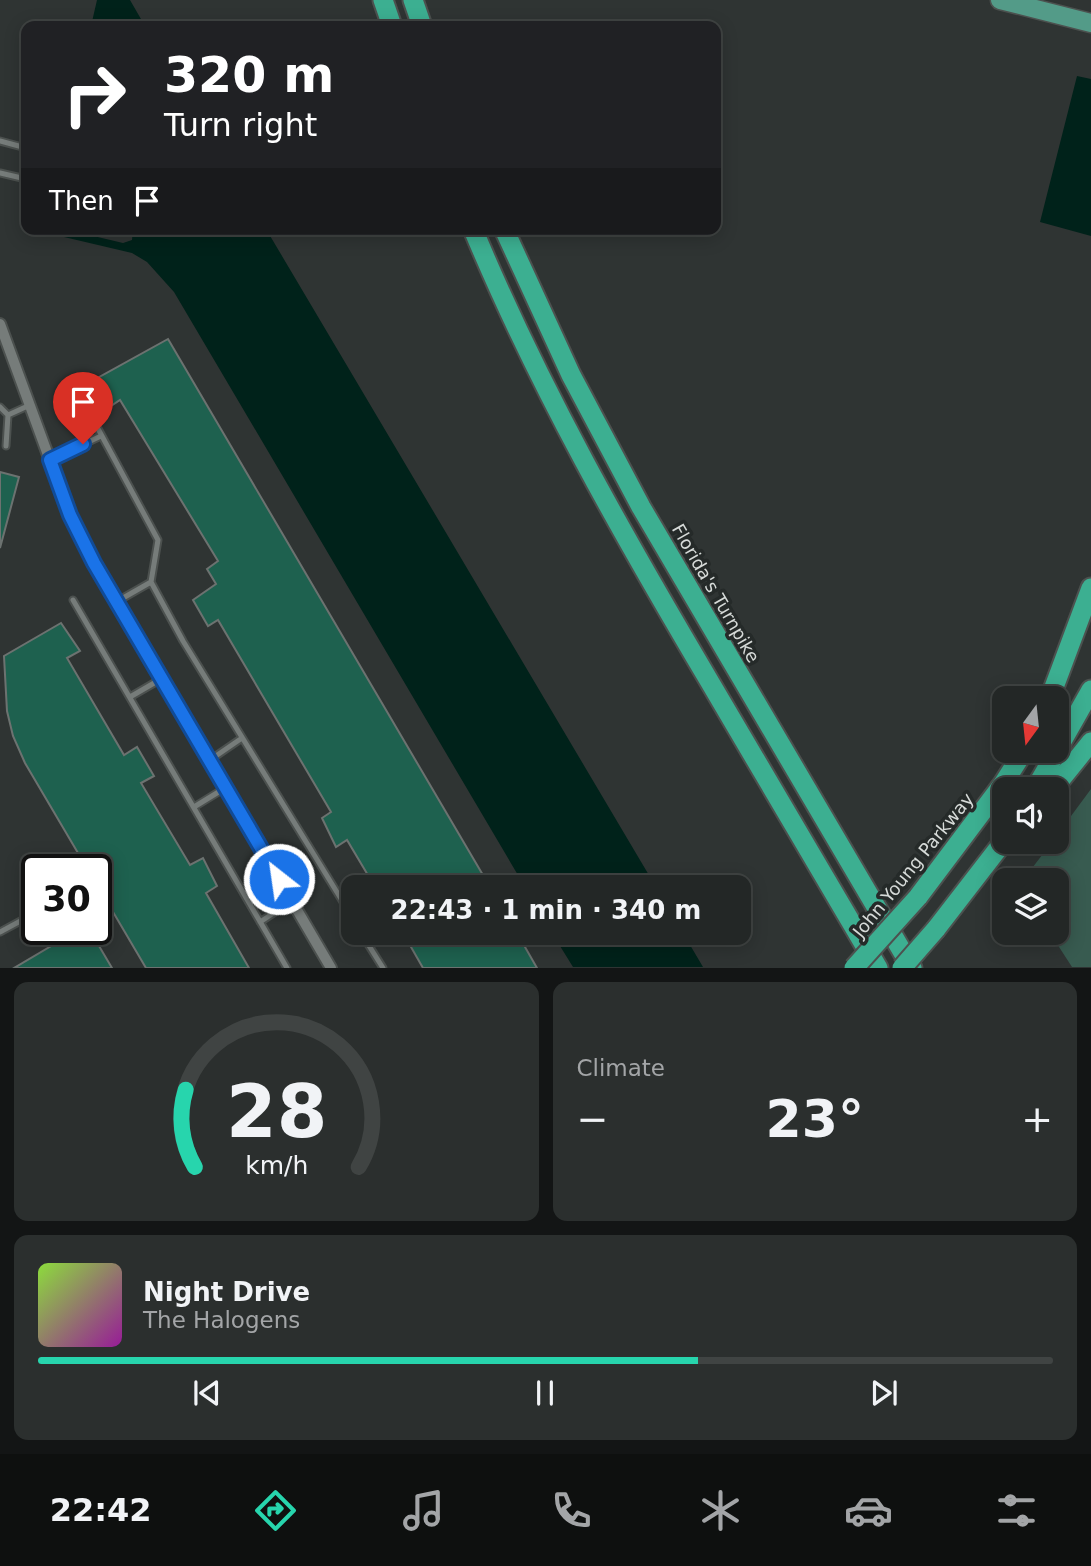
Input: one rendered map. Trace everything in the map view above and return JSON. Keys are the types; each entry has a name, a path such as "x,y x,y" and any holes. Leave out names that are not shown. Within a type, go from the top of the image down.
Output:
{"highway":[{"path":"383,0 390,21"},
{"path":"413,0 420,21"},
{"path":"476,235 518,330 616,520 878,968"},
{"name":"Florida's Turnpike","path":"506,235 571,374 635,496 912,968"},
{"path":"1056,686 1091,588"},
{"path":"1058,686 1091,625"},
{"path":"1069,729 1091,690"},
{"path":"1063,777 1091,742"},
{"name":"John Young Parkway","path":"854,968 918,897 1016,763"},
{"path":"902,968 994,854"}],"main road":[{"path":"1000,0 1091,23"}],"street":[{"path":"0,324 81,538 331,968"}],"lane":[{"path":"0,141 21,147"},
{"path":"0,173 21,178"},
{"path":"82,400 158,540 151,582 183,641 341,899"},
{"path":"8,415 30,405"},
{"path":"0,407 8,415 6,446"},
{"path":"50,460 101,436"},
{"path":"116,602 151,582"},
{"path":"73,600 287,968"},
{"path":"130,697 161,679"},
{"path":"209,760 242,738"},
{"path":"194,807 225,788"},
{"path":"260,922 292,901"},
{"path":"0,932 21,921"},
{"path":"369,945 383,968"}],"shaded area":[{"path":"97,0 130,0 142,21 92,21"},
{"path":"1077,76 1091,79 1091,236 1040,222"},
{"path":"56,235 89,235 123,243 132,240 132,235 270,235 649,875 518,875 174,292 147,262 132,253"},
{"path":"1091,789 1091,967 1072,967 1058,945 1069,945 1069,868 1032,868 1043,854 1069,854 1069,819"},
{"path":"559,945 690,945 703,967 573,967"}],"building":[{"path":"168,339 483,875 368,875 347,840 336,847 322,818 331,812 218,620 208,626 193,600 216,584 207,569 218,561 120,400 108,408 94,380"},
{"path":"0,472 19,477 0,548"},
{"path":"61,623 80,651 67,658 124,755 137,747 154,776 141,783 190,865 203,858 217,886 206,893 249,968 146,968 112,910 112,854 79,854 25,763 13,736 7,711 4,656"},
{"path":"53,945 98,945 112,968 14,968"},
{"path":"410,945 524,945 537,968 423,968"}],"route":[{"path":"83,444 50,460 70,515 102,578 279,879"}]}
